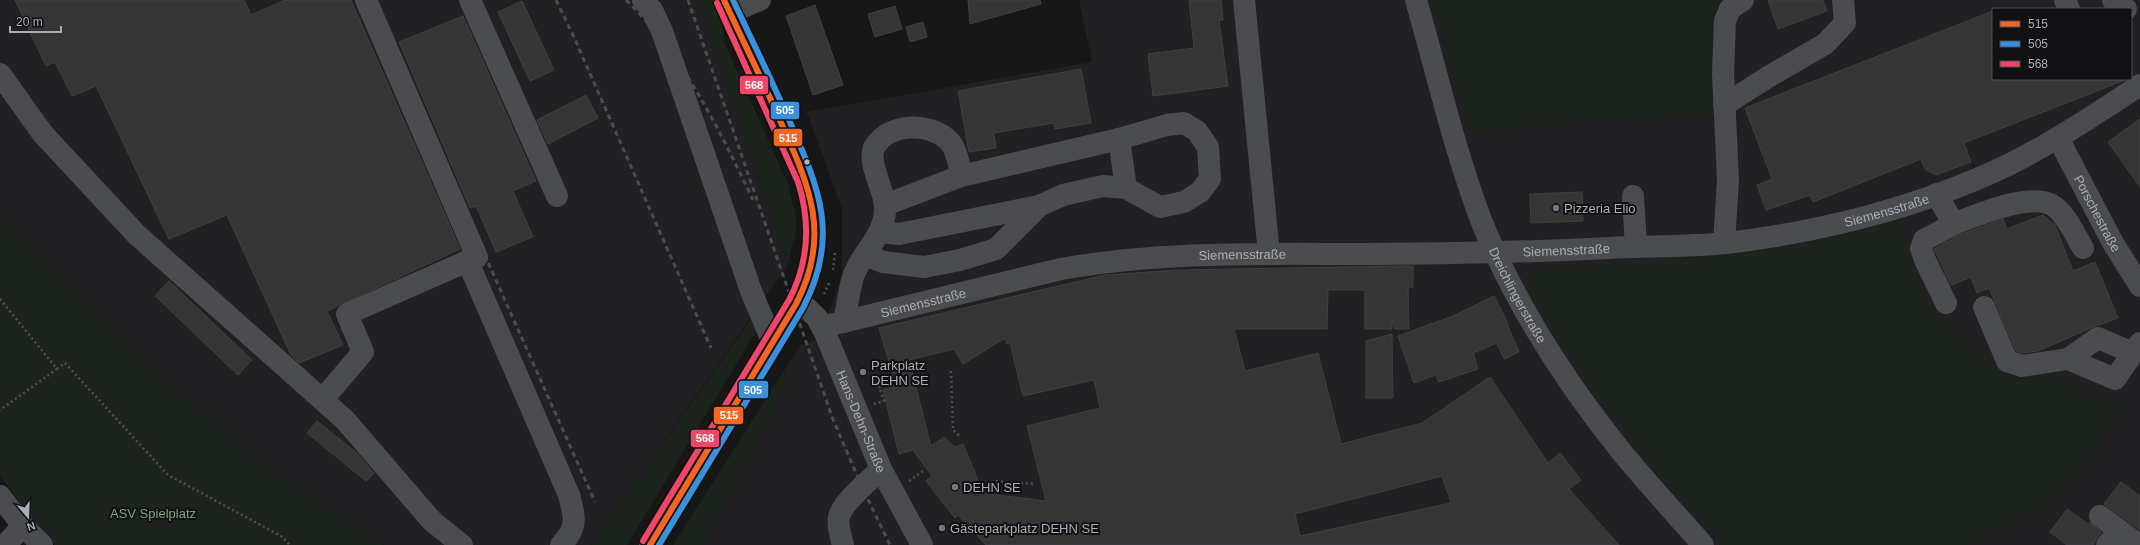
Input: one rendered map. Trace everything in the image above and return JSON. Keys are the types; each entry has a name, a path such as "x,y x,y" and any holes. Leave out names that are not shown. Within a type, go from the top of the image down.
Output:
{"street":[{"path":"323,399 363,352 347,314 477,257 366,0"},
{"path":"470,0 557,196"},
{"path":"643,0 652,10 666,42 751,291 773,343"},
{"path":"650,545 773,343 811,314 809,276 813,261 815,232 811,199 792,146 727,6 760,0"},
{"path":"1244,0 1269,254"},
{"name":"Dreichlingerstraße","path":"1416,0 1470,187 1497,254 1524,307 1585,404 1621,451 1703,545"},
{"path":"1724,243 1728,180 1723,73 1725,21 1730,9 1743,0"},
{"path":"1724,105 1829,41 1845,24 1843,0"},
{"path":"2112,0 2124,8"},
{"path":"0,74 44,134 137,235 323,399 345,420 432,521 462,545"},
{"name":"Siemensstraße","path":"811,314 844,322 1061,269 1100,262 1162,257 1269,254 1497,254 1724,243 1764,238 1843,221 1936,194 2003,167 2058,138 2140,85"},
{"path":"880,232 899,234 1039,206 1063,195 1103,186 1126,188 1160,207 1184,202 1200,192 1210,179 1208,146 1197,131 1184,124 1167,125 1119,139 961,176 885,206"},
{"path":"844,322 853,276 880,232 885,206 872,158 874,147 886,135 910,127 930,128 949,140 958,159 961,176"},
{"name":"Porschestraße","path":"2058,138 2113,243 2140,286"},
{"path":"1119,139 1126,188"},
{"path":"1936,194 1954,224"},
{"path":"1633,196 1636,247"},
{"path":"1946,303 1925,260 1921,248 1924,240 1954,224 2012,204 2047,202 2055,207 2063,216 2083,248"},
{"path":"866,255 883,262 924,267 960,260 996,248 1039,206"},
{"path":"468,262 569,495 575,516 572,532 561,545"},
{"path":"1984,307 2007,361 2022,366 2068,359 2098,338 2137,348 2115,379 2068,359"},
{"name":"Hans-Dehn-Straße","path":"811,314 881,469 922,545"},
{"path":"843,545 839,528 839,518 843,508 881,469"},
{"path":"0,496 24,526 42,545"},
{"path":"2100,516 2113,538 2139,545"},
{"path":"5,545 24,526"}],"path":[{"path":"833,272 835,243"},
{"path":"811,314 831,278"},
{"path":"0,299 57,369"},
{"path":"0,410 65,362 168,475 281,536 290,545"},
{"path":"951,371 953,430 961,437"},
{"path":"855,409 884,401 879,387 886,385 891,379"},
{"path":"985,490 993,481 1035,484"}],"shaded area":[{"path":"0,0 699,0 788,265 591,545 384,545 255,458 103,320 0,213"},
{"path":"1079,0 1433,0 1470,131 1719,117 1712,49 1722,0 2140,0 2140,545 703,545 789,382 784,371 801,345 815,340 831,307 842,274 842,209 807,112 1092,62"}],"green space":[{"path":"699,0 715,0 721,19 724,42 788,184 795,213 796,229 788,265"},
{"path":"1433,0 1722,0 1712,49 1719,117 1470,131"},
{"name":"ASV Spielplatz","path":"0,213 103,320 255,458 384,545 55,545 25,510 0,475"},
{"path":"1896,220 1920,289 1928,306 1977,353 2001,368 2027,375 2052,373 2124,407 2080,474 2040,515 1970,545 1722,545 1651,466 1607,410 1567,352 1536,303 1531,292 1530,281 1532,275 1538,270 1547,267 1746,253 1843,234"},
{"path":"754,315 760,325 627,545 591,545"},
{"path":"784,371 789,382 703,545 673,545"}],"building":[{"path":"15,0 244,0 251,15 285,0 351,0 460,249 327,311 343,345 299,363 291,355 227,215 169,239 96,86 72,96 55,62 46,66"},
{"path":"968,0 1040,0 1041,4 970,24"},
{"path":"1189,0 1221,0 1223,20 1219,20 1228,86 1153,96 1148,54 1194,48"},
{"path":"1768,0 1823,0 1827,11 1778,29"},
{"path":"522,1 554,70 530,81 498,12"},
{"path":"815,5 843,85 813,95 786,16"},
{"path":"895,6 902,29 875,37 868,14"},
{"path":"1992,11 1992,80 2125,80 1964,143 1971,162 1936,175 1925,169 1921,159 1813,202 1810,195 1766,210 1757,185 1772,179 1745,108"},
{"path":"463,16 536,181 513,191 533,237 496,252 476,206 470,208 399,42"},
{"path":"923,22 927,37 910,42 906,27"},
{"path":"1081,69 1091,123 1055,129 1054,123 994,133 996,148 969,152 958,91"},
{"path":"586,95 598,118 548,144 537,120"},
{"path":"2140,119 2140,187 2108,142"},
{"path":"1582,192 1583,221 1531,223 1530,194"},
{"path":"2043,215 2055,225 2073,271 2095,262 2118,318 2038,351 2023,353 2016,351 1989,288 1977,293 1971,277 1951,285 1934,249 1959,235 2003,219 2007,229"},
{"path":"1413,266 1413,287 1408,287 1409,329 1395,329 1392,319 1392,329 1365,329 1365,290 1328,290 1327,329 1234,329 1245,371 1318,353 1341,444 1422,423 1490,377 1548,463 1560,453 1581,480 1569,489 1619,545 986,545 958,515 955,518 926,481 932,476 913,450 899,454 883,390 896,386 879,328 1105,275 1179,270","holes":["1005,338 1007,344 1010,343 1023,396 1094,380 1100,408 1027,426 1046,501 983,493 963,444 955,447 944,437 931,446 909,360 954,349 963,364","1442,476 1451,503 1300,536 1295,514"]},
{"path":"169,281 252,360 238,375 155,296"},
{"path":"1494,296 1508,324 1519,352 1504,359 1497,343 1473,353 1478,369 1439,382 1436,375 1414,383 1398,336 1453,316"},
{"path":"1392,334 1393,398 1366,398 1366,341"},
{"path":"317,421 357,453 374,473 366,481 307,433"},
{"path":"2121,482 2140,496 2140,530 2104,504"},
{"path":"2067,509 2088,524 2090,522 2101,532 2093,545 2067,545 2050,532"}],"railway":[{"path":"358,0 579,496"},
{"path":"371,0 595,502"},
{"path":"556,0 573,35 711,348"},
{"path":"626,0 647,22 665,45 698,94 727,146 753,200"},
{"path":"688,0 832,417 862,487 890,545"}],"transit line":[{"name":"515","path":"650,545 796,304 807,278 813,254 814,231 812,208 807,186 789,140 724,0"},
{"name":"505","path":"659,545 803,308 815,281 821,256 823,232 821,209 815,186 786,113 733,0"},
{"name":"568","path":"643,541 789,300 796,286 804,257 806,242 805,212 798,182 717,3"}],"place":[{"name":"Pizzeria Elio","path":"1556,208"},
{"name":"Parkplatz DEHN SE","path":"863,372"},
{"name":"DEHN SE","path":"955,487"},
{"name":"Gästeparkplatz DEHN SE","path":"942,528"}]}
